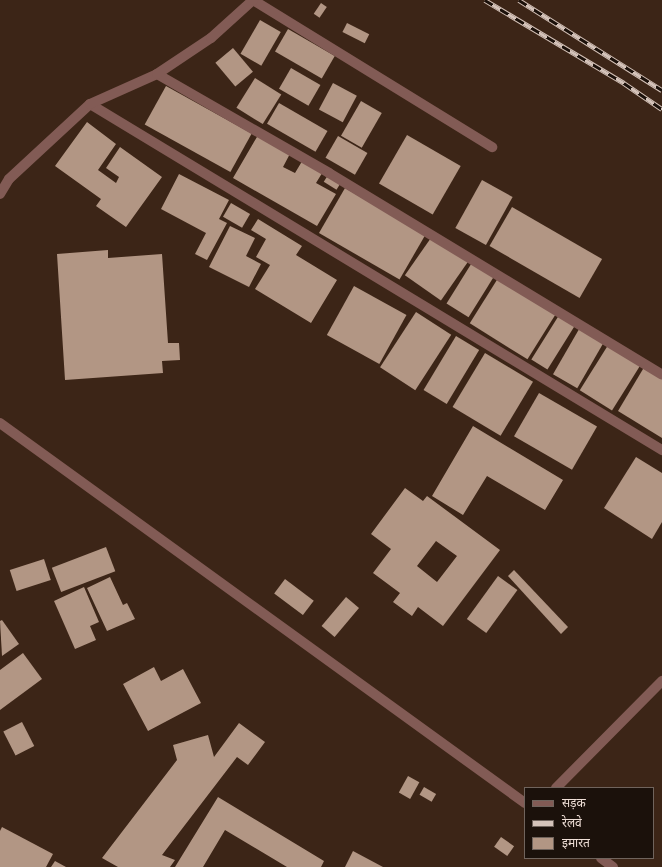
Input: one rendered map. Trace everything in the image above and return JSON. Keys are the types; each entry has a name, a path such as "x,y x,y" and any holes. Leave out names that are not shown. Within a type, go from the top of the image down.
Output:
{"street":[{"path":"0,194 9,179 90,104 157,74 211,38 253,0 492,147"},
{"path":"157,74 329,173 662,375"},
{"path":"90,104 662,450"},
{"path":"0,423 524,802"},
{"path":"557,787 662,681"},
{"path":"602,859 613,867"}],"building":[{"path":"321,3 327,7 320,18 314,14"},
{"path":"260,20 281,32 261,66 240,54"},
{"path":"347,23 369,34 365,43 342,32"},
{"path":"288,29 335,56 322,79 275,52"},
{"path":"233,48 253,72 235,87 215,63"},
{"path":"291,68 320,85 308,106 279,89"},
{"path":"255,78 281,94 263,124 236,108"},
{"path":"333,83 357,96 343,122 319,109"},
{"path":"166,86 252,134 230,172 145,124"},
{"path":"361,101 382,113 362,148 341,136"},
{"path":"279,103 327,131 315,152 267,124"},
{"path":"87,122 116,144 98,170 116,183 119,177 106,168 120,147 162,177 126,227 96,206 101,199 55,166"},
{"path":"261,130 293,148 283,167 295,173 304,158 324,170 316,183 336,194 317,226 233,178"},
{"path":"407,135 461,166 433,214 379,183"},
{"path":"338,136 367,153 355,175 326,158"},
{"path":"179,174 229,200 219,219 227,223 207,260 195,254 206,233 161,209"},
{"path":"328,175 341,183 336,190 324,182"},
{"path":"482,180 513,197 486,245 455,228"},
{"path":"345,188 426,234 400,280 319,233"},
{"path":"231,203 250,214 242,228 223,217"},
{"path":"512,207 602,259 580,298 490,246"},
{"path":"258,219 302,246 296,255 337,280 311,323 255,289 270,265 256,257 266,239 251,230"},
{"path":"230,226 255,238 246,256 261,264 249,287 209,267"},
{"path":"433,235 469,260 441,300 405,275"},
{"path":"108,250 108,258 162,254 168,343 179,343 180,360 162,361 163,373 65,380 57,254"},
{"path":"473,261 495,275 469,317 447,303"},
{"path":"500,275 558,311 527,359 470,323"},
{"path":"354,286 406,315 379,364 327,335"},
{"path":"416,312 451,335 415,390 380,367"},
{"path":"561,312 577,322 547,370 531,359"},
{"path":"582,324 606,338 577,388 553,374"},
{"path":"456,336 479,350 447,404 424,390"},
{"path":"610,342 642,362 612,410 580,390"},
{"path":"485,353 533,382 501,436 453,407"},
{"path":"646,364 662,373 662,438 618,411"},
{"path":"539,393 597,426 572,470 514,436"},
{"path":"473,426 563,480 545,510 487,476 463,515 432,496"},
{"path":"636,457 662,473 662,522 652,539 604,508"},
{"path":"405,488 423,501 427,496 500,550 443,626 418,607 412,616 393,602 400,593 373,573 391,549 371,534","holes":["436,541 457,556 437,582 417,566"]},
{"path":"106,547 115,571 61,592 52,568"},
{"path":"44,559 51,580 17,591 10,570"},
{"path":"514,570 568,627 561,634 508,576"},
{"path":"498,576 517,590 486,633 467,619"},
{"path":"110,577 123,605 127,603 135,619 107,631 87,588"},
{"path":"285,579 314,601 303,615 274,593"},
{"path":"84,587 99,622 90,626 96,640 75,649 54,601"},
{"path":"346,597 359,608 335,637 322,626"},
{"path":"2,620 19,644 2,656 0,621"},
{"path":"23,653 42,679 0,710 0,670"},
{"path":"154,667 161,681 183,669 201,703 148,731 123,684"},
{"path":"22,722 34,746 16,756 3,732"},
{"path":"239,723 265,742 248,765 237,757 162,855 175,860 170,867 118,867 102,858 177,760 173,745 208,735 214,757"},
{"path":"408,776 419,782 410,799 399,793"},
{"path":"424,787 436,794 432,802 420,795"},
{"path":"218,797 324,861 321,867 287,867 225,830 203,867 175,867"},
{"path":"2,827 53,854 46,867 0,867 0,831"},
{"path":"501,837 514,846 507,856 494,847"},
{"path":"353,851 383,867 345,867"},
{"path":"55,861 66,867 51,867"}],"railway":[{"path":"485,0 624,83 662,109"},
{"path":"519,0 662,90"}]}
